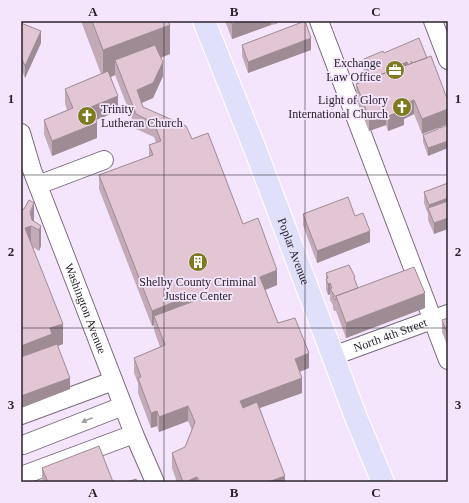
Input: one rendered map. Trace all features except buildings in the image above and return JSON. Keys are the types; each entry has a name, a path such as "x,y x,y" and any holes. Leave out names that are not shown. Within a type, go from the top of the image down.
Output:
{"main road":[{"name":"Poplar Avenue","path":"204,21 257,154 333,356 383,482"}],"street":[{"path":"319,21 440,317 448,360"},
{"path":"433,21 448,60"},
{"name":"Washington Avenue","path":"21,133 38,185 113,381 155,482"},
{"path":"38,185 104,160"},
{"name":"North 4th Street","path":"333,356 440,317"},
{"path":"21,415 113,381"},
{"path":"123,406 22,443 30,476 134,434"}],"place":[{"name":"Exchange Law Office","path":"395,70"},
{"name":"Light of Glory International Church","path":"402,107"},
{"name":"Trinity Lutheran Church","path":"87,116"},
{"name":"Shelby County Criminal Justice Center","path":"198,262"}]}
